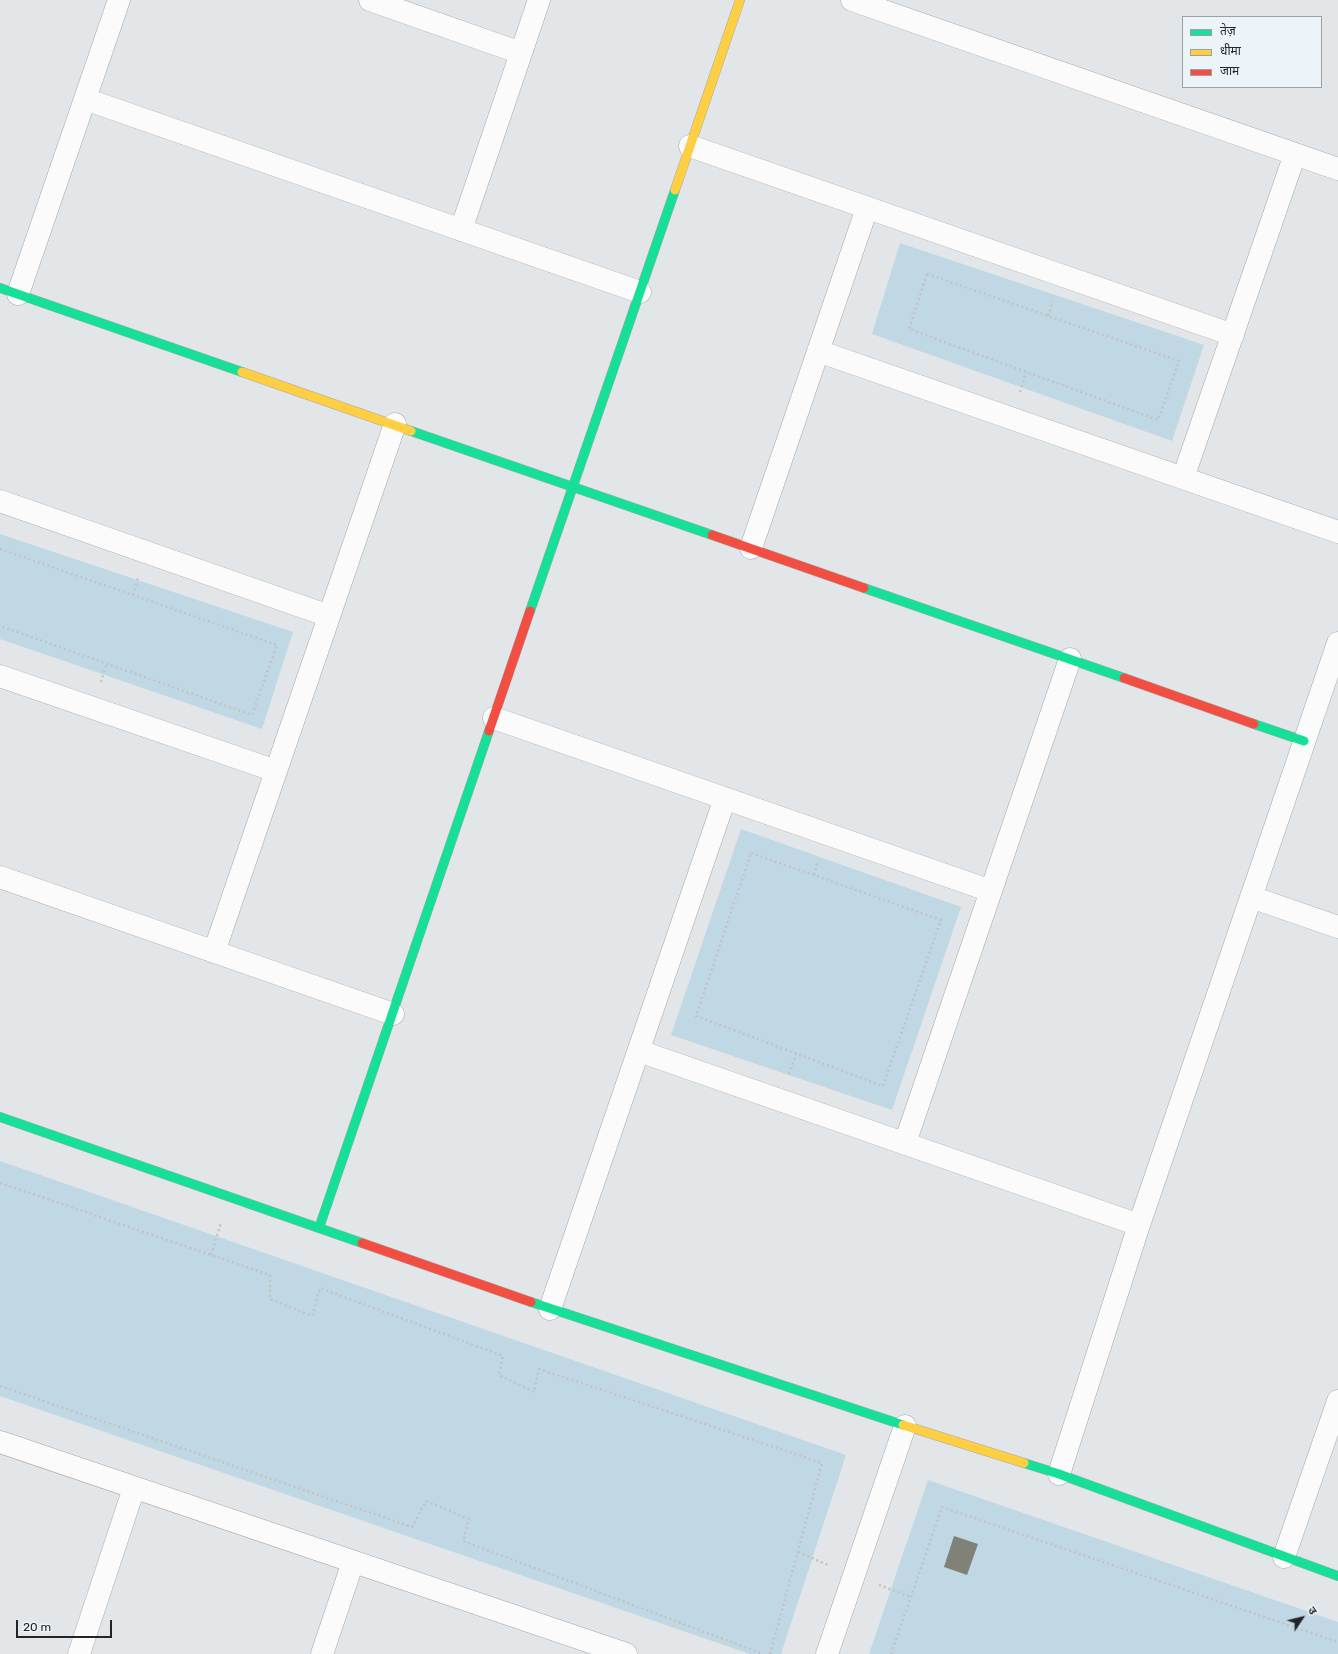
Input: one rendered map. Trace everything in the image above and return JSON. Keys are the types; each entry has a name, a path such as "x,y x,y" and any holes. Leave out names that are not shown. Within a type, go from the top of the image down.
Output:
{"street":[{"path":"119,0 85,99 9,291 1304,741"},
{"path":"370,0 521,53"},
{"path":"461,230 539,0"},
{"path":"319,1228 740,0"},
{"path":"852,0 1338,169"},
{"path":"85,99 640,292"},
{"path":"690,146 1232,335"},
{"path":"1184,478 1295,154"},
{"path":"751,548 867,208"},
{"path":"818,351 1338,532"},
{"path":"214,952 395,424"},
{"path":"0,501 329,616"},
{"path":"1060,1474 1139,1225 1338,643"},
{"path":"904,1143 1070,660"},
{"path":"0,676 276,771"},
{"path":"494,718 991,891"},
{"path":"550,1309 725,798"},
{"path":"0,877 392,1014"},
{"path":"1251,897 1338,927"},
{"path":"639,1051 1139,1225"},
{"path":"0,1117 550,1309 905,1426 1060,1474 1338,1576"},
{"path":"1284,1557 1338,1401"},
{"path":"827,1654 905,1426"},
{"path":"0,1442 626,1654"},
{"path":"79,1654 134,1488"},
{"path":"322,1654 353,1562"}],"path":[{"path":"927,274 1179,361 1158,420 909,329 927,274"},
{"path":"0,549 277,645 252,715 0,626"},
{"path":"751,853 941,920 883,1086 696,1016 751,853"},
{"path":"0,1183 270,1275 270,1299 312,1316 320,1288 503,1356 499,1375 534,1392 538,1369 822,1463 770,1654"},
{"path":"210,1255 229,1197"},
{"path":"0,1386 412,1527 426,1501 469,1519 463,1542 763,1654"},
{"path":"891,1654 942,1507 1338,1641"},
{"path":"854,1575 910,1597"}],"shaded area":[{"path":"900,243 1204,345 1172,441 872,334"},
{"path":"0,534 293,632 262,729 0,639"},
{"path":"741,829 961,907 892,1110 671,1035"},
{"path":"0,1161 846,1455 781,1654 750,1654 0,1396"},
{"path":"928,1480 1338,1622 1338,1654 869,1654"}],"building":[{"path":"954,1536 978,1544 967,1575 944,1567"}],"traffic: fast":[{"path":"530,611 675,190"},
{"path":"0,288 242,372"},
{"path":"411,431 712,535"},
{"path":"864,588 1124,678"},
{"path":"1254,724 1304,741"},
{"path":"319,1228 489,731"},
{"path":"0,1117 362,1243"},
{"path":"531,1302 903,1425"},
{"path":"1024,1463 1059,1474 1338,1576"}],"traffic: slow":[{"path":"675,190 740,0"},
{"path":"242,372 411,431"},
{"path":"903,1425 1024,1463"}],"traffic: jam":[{"path":"712,535 864,588"},
{"path":"489,731 530,611"},
{"path":"1124,678 1254,724"},
{"path":"362,1243 531,1302"}]}
